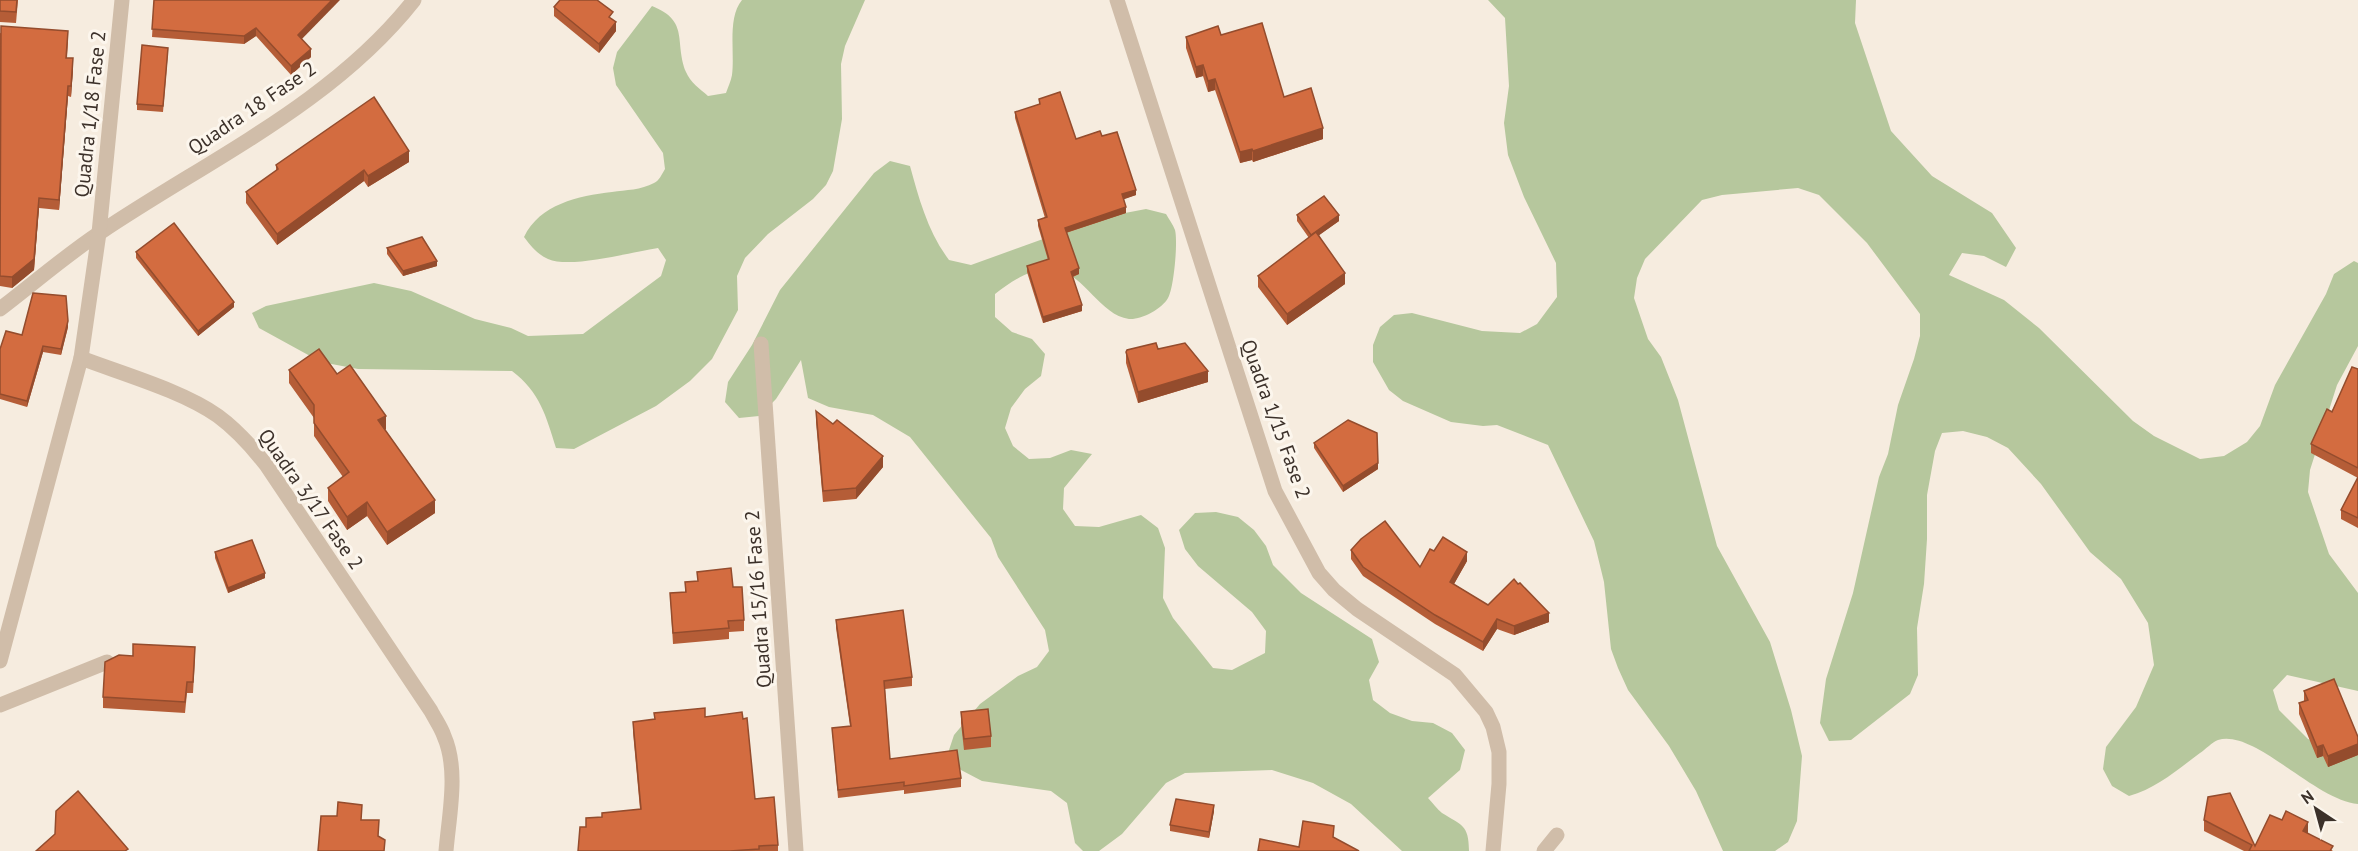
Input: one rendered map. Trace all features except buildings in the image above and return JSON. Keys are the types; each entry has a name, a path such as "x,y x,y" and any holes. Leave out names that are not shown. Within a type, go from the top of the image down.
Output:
{"street":[{"name":"Quadra 1/18 Fase 2","path":"0,660 81,358 99,233 122,0"},
{"name":"Quadra 18 Fase 2","path":"0,309 99,233 287,114 356,61 401,17 414,0"},
{"name":"Quadra 1/15 Fase 2","path":"1117,0 1275,490 1319,573 1334,590 1357,609 1455,675 1486,712 1499,752 1499,784 1493,851"},
{"name":"Quadra 15/16 Fase 2","path":"761,344 796,851"},
{"name":"Quadra 3/17 Fase 2","path":"81,358 173,393 218,416 253,449 431,711 444,736 449,755 452,787 446,851"},
{"path":"0,705 107,662"},
{"path":"1544,851 1557,835"}],"green space":[{"path":"742,0 865,0 845,46 841,64 842,119 833,171 826,185 813,199 768,234 745,258 737,276 738,310 712,359 690,381 656,406 574,449 556,448 536,396 512,371 358,369 321,362 259,328 252,313 266,306 374,283 411,291 475,319 511,328 528,336 583,334 661,276 666,260 658,248 602,259 558,262 541,255 524,237 531,226 550,209 573,199 644,187 657,181 665,169 663,153 616,85 613,68 617,52 652,6 672,18 679,33 686,72 708,96 726,93 730,82 733,66 733,26 737,7"},
{"path":"1488,0 1856,0 1855,23 1891,131 1932,176 1992,213 2016,248 2006,267 1984,256 1962,253 1949,275 2004,300 2039,328 2133,421 2154,436 2200,459 2224,456 2247,442 2260,426 2275,385 2326,294 2334,274 2354,261 2358,263 2358,346 2337,385 2310,470 2308,492 2329,554 2358,593 2358,691 2287,675 2273,690 2279,710 2308,739 2348,755 2358,749 2358,804 2341,800 2323,791 2267,754 2233,739 2216,741 2166,778 2139,793 2129,796 2112,786 2103,769 2106,747 2136,707 2154,665 2148,623 2121,579 2090,552 2041,484 2008,448 1987,437 1963,431 1942,433 1935,451 1927,495 1924,584 1917,628 1918,675 1910,694 1851,740 1829,741 1820,723 1826,679 1853,593 1879,477 1888,454 1898,405 1920,336 1920,314 1867,243 1819,195 1798,188 1722,195 1702,200 1645,259 1637,278 1634,298 1648,339 1661,357 1678,400 1717,546 1770,642 1791,710 1802,756 1797,821 1788,842 1775,851 1723,851 1696,791 1669,746 1628,690 1618,668 1611,649 1604,582 1594,541 1548,445 1497,425 1483,426 1451,422 1403,401 1389,390 1373,362 1373,345 1380,327 1394,315 1412,313 1482,331 1520,333 1537,324 1557,297 1556,263 1524,197 1508,155 1504,123 1509,86 1505,18"},
{"path":"890,161 910,166 930,227 949,260 971,265 1104,217 1146,209 1166,214 1176,236 1172,285 1165,302 1145,316 1129,319 1119,316 1109,310 1076,279 1057,270 1032,272 1016,279 995,294 995,317 1012,332 1032,339 1045,354 1041,376 1025,389 1011,408 1005,428 1013,446 1029,459 1050,458 1071,450 1092,454 1064,488 1063,509 1075,526 1099,527 1141,515 1158,528 1165,548 1163,598 1173,618 1213,668 1232,670 1265,653 1266,631 1252,612 1198,566 1185,549 1179,530 1195,513 1216,512 1238,517 1254,530 1266,546 1273,565 1301,593 1372,639 1379,662 1369,680 1373,700 1390,713 1412,721 1433,723 1452,733 1465,750 1460,770 1428,798 1442,813 1463,826 1469,842 1469,851 1402,851 1351,804 1313,783 1272,770 1185,773 1166,783 1122,834 1099,851 1083,851 1075,843 1067,803 1051,791 982,781 961,770 947,756 954,735 980,704 1018,676 1037,667 1049,651 1045,630 998,557 991,538 910,437 873,415 829,407 808,398 801,360 776,399 759,416 739,418 725,402 728,382 752,345 780,290 874,173"}]}
